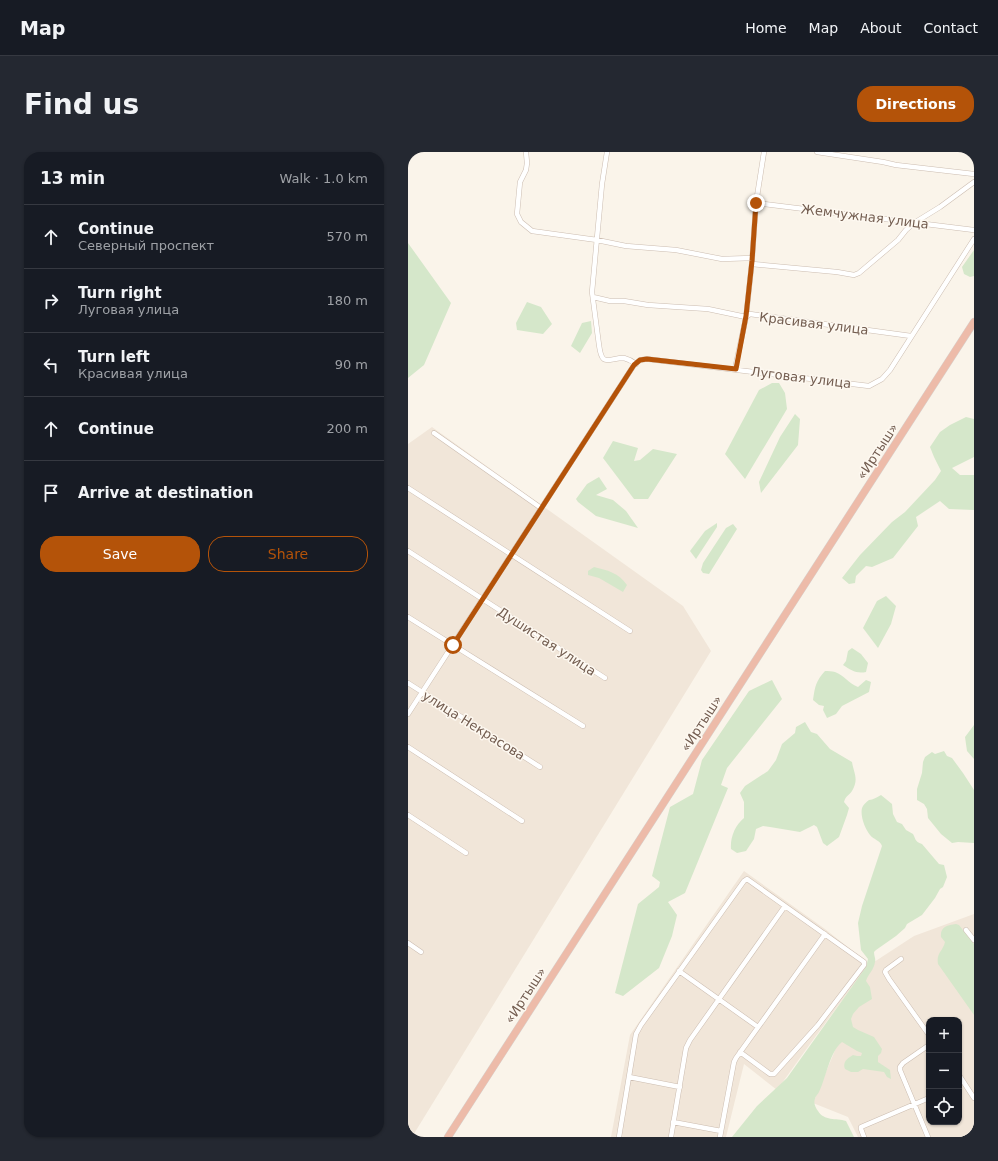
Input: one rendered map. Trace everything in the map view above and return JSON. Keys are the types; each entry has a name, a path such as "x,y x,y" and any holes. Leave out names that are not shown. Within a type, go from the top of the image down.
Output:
{"highway":[{"name":"«Иртыш»","path":"448,1137 974,322"}],"street":[{"path":"526,152 526,170 520,182 517,214 521,222 532,231 597,240 626,246 676,250 722,259 752,258"},
{"path":"408,714 630,369 636,364 623,358 606,360 602,358 599,345 592,292 602,184 607,152"},
{"path":"593,297 610,301 624,301 648,305 708,308 746,316 752,264 756,203 764,152"},
{"path":"817,152 896,165 974,174"},
{"path":"752,264 854,275 859,273 898,240 914,223 940,207 974,182"},
{"name":"Жемчужная улица","path":"756,203 974,230"},
{"path":"911,336 974,239"},
{"name":"Красивая улица","path":"736,369 746,316 750,314 911,336"},
{"name":"Луговая улица","path":"636,364 640,360 647,359 869,386 882,379 890,370 911,336"},
{"path":"434,433 541,508"},
{"path":"408,488 630,630"},
{"name":"Душистая улица","path":"408,551 605,678"},
{"path":"408,617 583,726"},
{"name":"улица Некрасова","path":"408,683 540,767"},
{"path":"408,748 522,821"},
{"path":"408,815 466,853"},
{"path":"619,1137 636,1034 679,971 744,881 747,879 862,960 864,964 818,1025 774,1074 770,1074 740,1052"},
{"path":"671,1137 686,1048 718,999 785,906"},
{"path":"966,930 974,940"},
{"path":"720,1137 734,1062 825,934"},
{"path":"408,943 421,952"},
{"path":"901,959 885,972 926,1031"},
{"path":"679,971 758,1027"},
{"path":"926,1048 900,1067 900,1070 928,1137"},
{"path":"629,1077 680,1087"},
{"path":"962,1079 974,1098"},
{"path":"864,1137 861,1127 926,1099"},
{"path":"673,1122 721,1131"}],"shaded area":[{"path":"432,427 683,606 711,651 412,1137 408,1137 408,444"},
{"path":"744,871 825,929 869,964 777,1090 744,1064 726,1137 611,1137 630,1035"},
{"path":"974,914 974,1137 858,1137 848,1117 813,1103 871,964 914,936"}],"green space":[{"path":"408,243 451,303 424,365 408,378"},
{"path":"974,250 974,276 970,277 964,274 962,267"},
{"path":"527,302 541,307 552,324 543,334 517,330 516,323"},
{"path":"591,321 592,333 580,353 571,346 582,323"},
{"path":"772,383 779,383 785,393 787,409 745,479 725,454 759,390"},
{"path":"795,414 800,419 798,445 761,493 759,482 780,437"},
{"path":"966,417 974,419 974,457 952,468 960,475 974,475 974,510 949,509 940,501 916,517 918,526 893,558 872,567 866,566 856,576 855,583 849,584 842,578 860,555 892,522 905,512 935,480 941,471 930,447 940,432"},
{"path":"613,441 638,448 634,461 640,460 653,449 677,454 648,499 634,499 603,458"},
{"path":"599,477 607,489 596,495 613,500 626,511 638,528 596,516 578,502 576,499 587,484"},
{"path":"717,523 717,527 696,559 690,551 705,531"},
{"path":"733,524 737,529 709,574 703,573 701,570 703,563 726,528"},
{"path":"594,567 608,571 624,581 627,585 623,592 599,578 588,575 588,571"},
{"path":"886,596 896,606 891,624 878,648 863,628 877,601"},
{"path":"852,648 861,654 868,663 866,672 856,672 843,665 846,661 848,651"},
{"path":"825,671 833,671 838,673 858,687 866,680 871,682 869,692 842,706 836,714 827,718 823,710 824,706 819,705 813,700 816,684"},
{"path":"772,680 782,699 727,768 721,785 728,788 685,893 668,902 677,915 672,936 659,968 623,996 615,993 638,904 659,887 660,882 652,876 670,807 693,794 702,760 749,691"},
{"path":"805,722 811,732 817,734 830,749 852,762 855,783 852,791 844,802 849,808 839,837 827,846 823,843 817,827 814,825 800,832 763,826 756,829 754,839 746,851 737,853 731,849 731,845 732,836 744,818 744,802 740,793 745,786 768,771 776,760 782,744 795,733 796,727"},
{"path":"974,725 974,759 967,751 965,737"},
{"path":"944,751 947,756 952,758 974,790 974,843 952,843 941,834 928,818 927,809 924,804 917,800 917,789 925,757 932,752 935,754"},
{"path":"881,795 892,804 893,814 897,822 902,824 906,830 913,834 916,841 922,844 939,864 944,865 947,877 943,887 922,915 907,924 905,928 896,936 874,952 874,965 866,981 870,987 872,999 859,1007 851,1019 853,1027 874,1037 882,1049 878,1056 878,1062 890,1070 891,1079 887,1077 884,1072 863,1069 858,1072 851,1072 845,1069 844,1064 847,1059 853,1055 861,1056 862,1053 842,1042 831,1058 822,1086 814,1101 818,1111 827,1118 846,1121 854,1137 732,1137 757,1106 787,1078 866,967 868,959 861,950 858,923 862,906 882,846 880,842 872,837 868,832 863,822 862,807 869,800"},
{"path":"956,924 959,925 974,944 974,1015 938,964 938,957 945,942 941,937 942,931 947,926"}],"route":[{"path":"453,645 634,365 640,360 647,359 736,369 746,316 756,203"}]}
